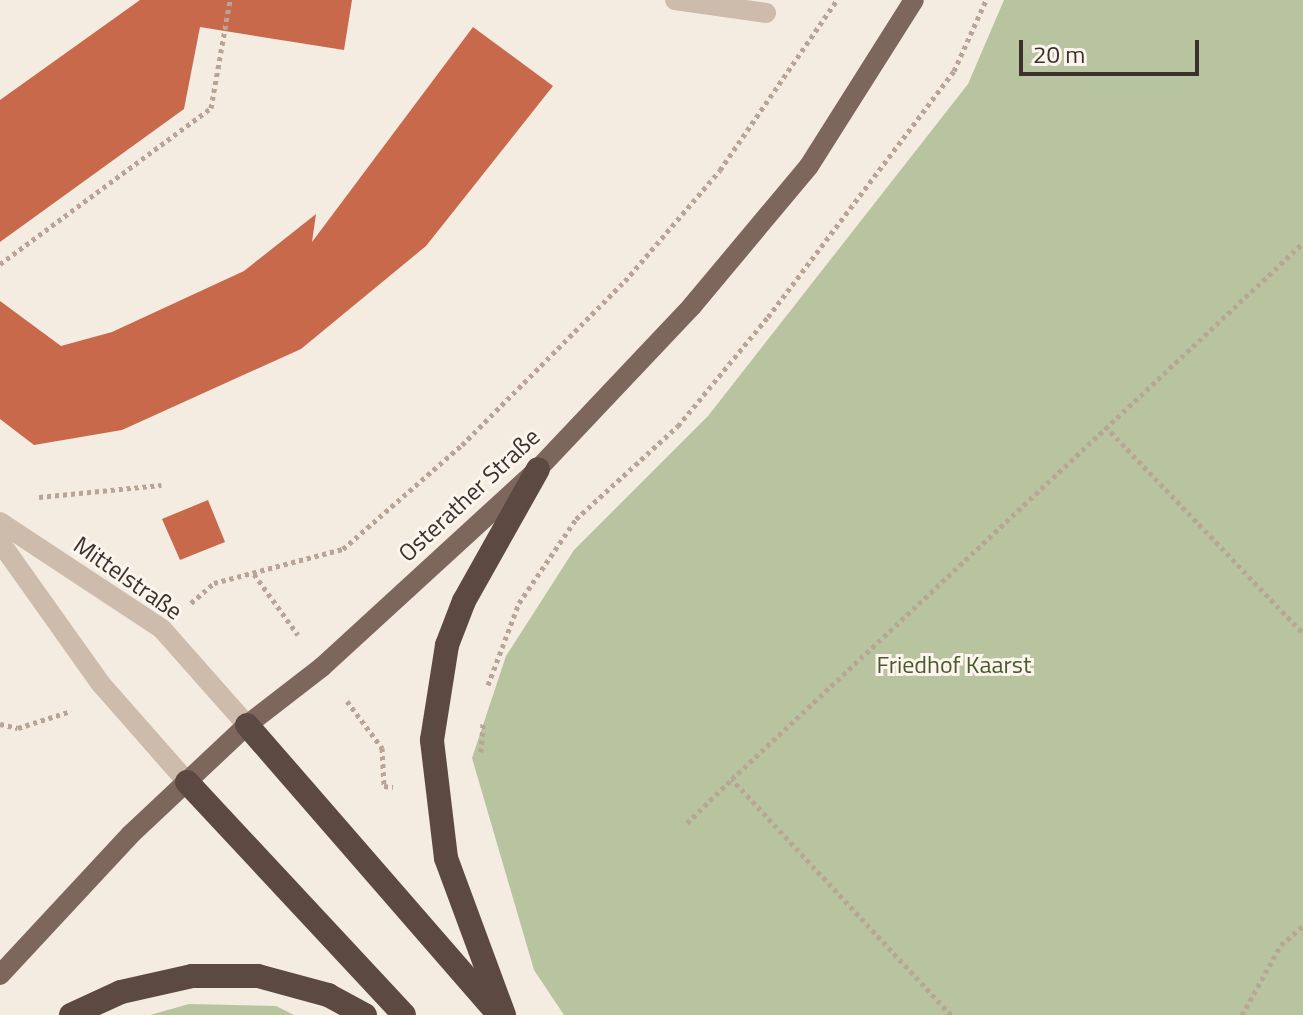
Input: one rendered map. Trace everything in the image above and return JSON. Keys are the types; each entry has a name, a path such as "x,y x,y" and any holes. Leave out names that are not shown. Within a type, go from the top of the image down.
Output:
{"highway":[{"path":"502,1015 446,858 435,789 432,740 447,645 495,536 538,469"},
{"path":"247,725 502,1015"},
{"path":"187,782 404,1015"},
{"path":"71,1015 121,992 192,976 258,976 328,995 365,1015"}],"main road":[{"name":"Osterather Straße","path":"0,975 187,782 247,725 322,667 538,469 692,306 809,166 914,0"}],"street":[{"path":"675,0 766,13"},
{"name":"Mittelstraße","path":"0,522 162,629 247,725"},
{"path":"0,542 101,684 187,782"}],"path":[{"path":"0,264 211,108 230,0"},
{"path":"214,583 343,549 530,381 720,170 837,0"},
{"path":"485,693 519,603 576,519 678,426 768,317 954,71 986,0"},
{"path":"687,823 1105,426 1303,243"},
{"path":"1105,426 1303,633"},
{"path":"29,497 161,485"},
{"path":"254,574 382,748 384,786 482,789 484,709"},
{"path":"732,779 951,1015"},
{"path":"1242,1015 1281,945 1303,926"}],"green space":[{"name":"Friedhof Kaarst","path":"1004,0 1303,0 1303,1015 564,1015 534,970 472,758 506,656 574,550 708,416 968,84"},
{"path":"189,1004 276,1006 294,1015 150,1015"}],"building":[{"path":"140,0 352,0 344,50 200,27 184,109 0,242 0,100"},
{"path":"473,27 553,86 426,246 301,349 122,430 34,445 0,419 0,301 61,346 112,332 244,271 316,214 312,242"},
{"path":"208,500 225,542 180,560 162,519"}]}
